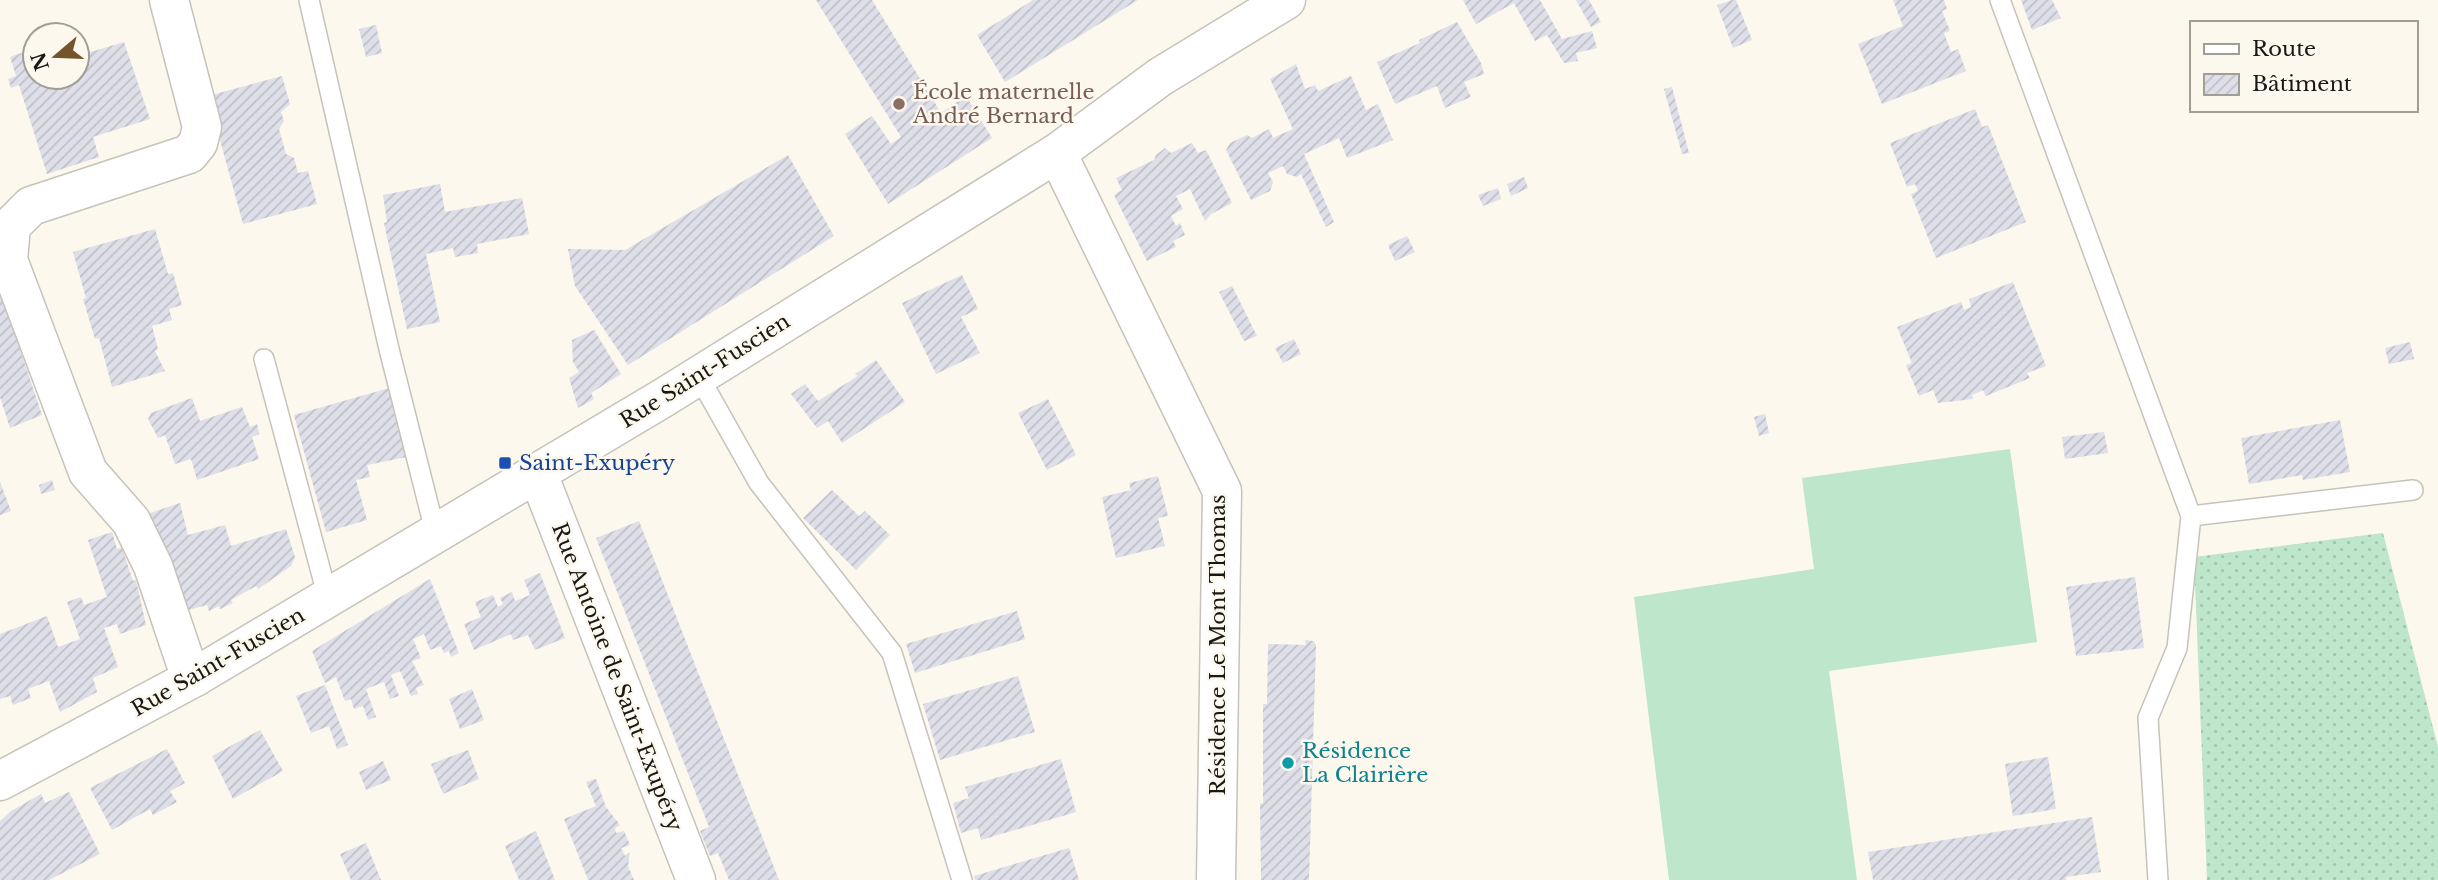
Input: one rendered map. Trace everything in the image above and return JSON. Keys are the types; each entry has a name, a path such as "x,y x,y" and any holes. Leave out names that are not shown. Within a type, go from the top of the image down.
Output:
{"street":[{"path":"169,0 202,127 198,143 189,154 30,206 11,226 8,260 88,472 131,521 153,566 185,662 195,677"},
{"name":"Rue Saint-Fuscien","path":"0,781 195,677 699,377 879,261 1057,153 1160,77 1286,0"},
{"name":"Résidence Le Mont Thomas","path":"1057,153 1222,491 1216,880"},
{"name":"Rue Antoine de Saint-Exupéry","path":"538,474 696,880"}],"lane":[{"path":"309,0 389,349 436,535"},
{"path":"2000,0 2191,516 2177,648 2148,718 2158,880"},
{"path":"264,359 328,598"},
{"path":"699,377 759,483 892,653 962,880"},
{"path":"2191,516 2413,490"}],"green space":[{"path":"2010,449 2037,642 1829,671 1857,880 1669,880 1634,597 1814,569 1802,478"},
{"path":"2383,533 2438,747 2438,880 2207,880 2194,557"}],"building":[{"path":"816,0 872,0 941,113 966,96 992,138 888,204 845,134 872,116 891,144 901,137"},
{"path":"1033,0 1138,0 1005,82 977,35"},
{"path":"1463,0 1540,0 1562,39 1592,31 1597,48 1576,53 1578,61 1564,63 1547,35 1535,41 1514,3 1476,24"},
{"path":"1576,0 1589,0 1601,22 1591,27"},
{"path":"1736,0 1752,40 1733,48 1717,5"},
{"path":"1893,0 1944,0 1947,9 1942,11 1950,31 1944,33 1951,52 1958,49 1966,71 1882,104 1858,44 1903,26"},
{"path":"2021,0 2052,0 2061,18 2032,30"},
{"path":"1457,22 1481,63 1484,74 1464,82 1471,97 1445,108 1437,86 1395,104 1377,62 1420,43 1419,40"},
{"path":"376,25 382,53 366,57 359,29"},
{"path":"124,42 150,119 93,137 99,157 47,174 19,85 11,88 8,79 16,76 10,57 21,53 21,91 91,91 91,52"},
{"path":"1296,64 1305,89 1315,85 1318,91 1351,76 1366,110 1378,104 1393,140 1347,158 1339,138 1304,154 1334,222 1326,227 1301,174 1297,177 1287,174 1283,166 1268,173 1273,182 1270,191 1251,200 1226,150 1230,143 1247,135 1252,138 1269,129 1273,138 1293,129 1270,79"},
{"path":"282,76 290,104 281,112 284,121 279,129 286,154 294,158 298,173 308,171 317,204 243,224 208,96"},
{"path":"1672,87 1689,153 1682,154 1664,89"},
{"path":"1975,109 1982,127 1988,125 2026,222 1936,258 1911,194 1918,191 1915,184 1907,187 1890,143"},
{"path":"1192,143 1198,153 1206,150 1232,203 1211,214 1205,221 1190,189 1176,196 1183,209 1171,216 1176,226 1180,223 1185,235 1173,241 1176,247 1147,261 1114,195 1122,190 1116,178 1154,160 1165,148 1171,153"},
{"path":"788,155 834,236 628,365 575,286 568,249 625,250"},
{"path":"1524,177 1528,188 1511,196 1507,184"},
{"path":"440,184 445,212 522,198 529,234 477,244 478,253 455,257 453,248 426,254 440,322 407,329 384,223 387,222 383,195"},
{"path":"1498,188 1501,199 1483,206 1478,195"},
{"path":"155,229 168,274 173,273 182,305 169,309 172,320 152,326 158,349 155,351 165,371 112,387 99,338 95,339 83,299 86,298 73,252"},
{"path":"1407,236 1415,252 1395,261 1388,245"},
{"path":"962,275 978,309 961,317 980,353 936,374 902,303"},
{"path":"2013,282 2046,366 2027,373 2030,378 1986,396 1983,390 1972,395 1973,399 1938,403 1933,390 1919,396 1906,365 1912,363 1897,327 1961,302 1964,310 1971,307 1969,299"},
{"path":"1232,286 1257,336 1244,341 1219,292"},
{"path":"0,289 42,415 10,428 0,397"},
{"path":"594,330 621,374 591,393 594,399 578,408 569,378 579,372 573,362 572,340"},
{"path":"1294,339 1301,354 1283,363 1275,348"},
{"path":"2410,342 2414,359 2389,364 2385,348"},
{"path":"876,360 905,402 842,443 828,421 817,428 791,394 805,384 818,401 858,376 855,374"},
{"path":"393,387 407,457 367,465 370,477 356,480 367,520 326,532 294,415"},
{"path":"192,398 200,421 242,407 250,427 257,424 259,434 252,437 259,459 197,480 191,459 175,464 165,435 158,438 148,419 151,413"},
{"path":"1048,399 1076,455 1047,470 1018,413"},
{"path":"1765,414 1769,433 1759,436 1754,417"},
{"path":"2340,420 2350,472 2303,480 2302,475 2249,484 2241,438"},
{"path":"2104,432 2108,453 2065,459 2062,437"},
{"path":"1158,476 1168,516 1158,518 1165,546 1116,558 1102,497 1131,490 1129,483"},
{"path":"52,480 55,490 41,494 39,485"},
{"path":"0,482 11,511 0,515"},
{"path":"832,490 859,516 865,511 890,535 856,570 803,518"},
{"path":"180,503 188,535 225,525 231,546 286,529 295,557 291,566 258,589 256,586 220,609 219,606 209,611 207,605 181,612 144,515"},
{"path":"639,521 779,880 729,880 718,853 710,856 700,831 709,827 596,538"},
{"path":"112,532 117,549 122,548 133,581 136,580 146,625 120,634 117,624 104,628 118,667 93,678 97,692 60,712 49,681 28,689 31,698 13,705 10,696 0,699 0,634 47,616 58,647 80,639 67,602 81,597 84,605 107,597 88,540"},
{"path":"540,573 565,638 535,650 528,635 513,640 511,634 474,650 464,624 481,617 475,602 493,595 498,607 503,604 500,598 512,592 515,601 530,595 524,580"},
{"path":"2135,577 2144,648 2076,656 2066,587"},
{"path":"430,579 459,653 451,657 449,651 444,653 441,646 430,650 424,634 413,639 421,658 412,661 424,685 416,688 418,694 411,696 400,671 391,675 399,696 390,699 384,682 366,689 376,717 368,720 363,706 354,709 351,699 345,701 336,677 325,683 312,651"},
{"path":"1017,611 1025,639 915,673 906,644"},
{"name":"Résidence La Clairière","path":"1305,640 1313,641 1316,645 1309,880 1261,880 1260,803 1263,804 1263,704 1267,704 1268,644 1306,645"},
{"path":"1018,676 1035,732 940,760 923,704"},
{"path":"325,685 348,745 337,749 329,726 311,733 296,696"},
{"path":"472,689 484,720 460,729 449,699"},
{"path":"260,730 283,771 233,799 212,756"},
{"path":"167,749 185,783 170,791 177,802 153,815 150,809 112,830 90,788"},
{"path":"468,750 479,779 443,794 431,764"},
{"path":"2048,757 2056,809 2013,816 2005,764"},
{"path":"1061,759 1076,812 981,840 978,828 961,833 953,803 969,798 965,787"},
{"path":"383,761 391,780 366,790 359,772"},
{"path":"596,779 606,807 620,825 615,828 616,833 624,831 630,845 621,848 625,856 630,852 628,866 634,880 588,880 564,819 596,806 586,782"},
{"path":"69,792 100,854 49,880 0,880 0,821 11,811 41,794 45,803"},
{"path":"2092,817 2101,872 2066,877 2066,880 1873,880 1868,852"},
{"path":"536,831 555,880 519,880 505,846"},
{"path":"366,843 381,880 351,880 340,854"},
{"path":"1069,848 1079,880 975,880 974,876"}],"place":[{"name":"École maternelle André Bernard","path":"899,104"},
{"name":"Saint-Exupéry","path":"505,463"},
{"name":"Résidence La Clairière","path":"1288,763"}]}
